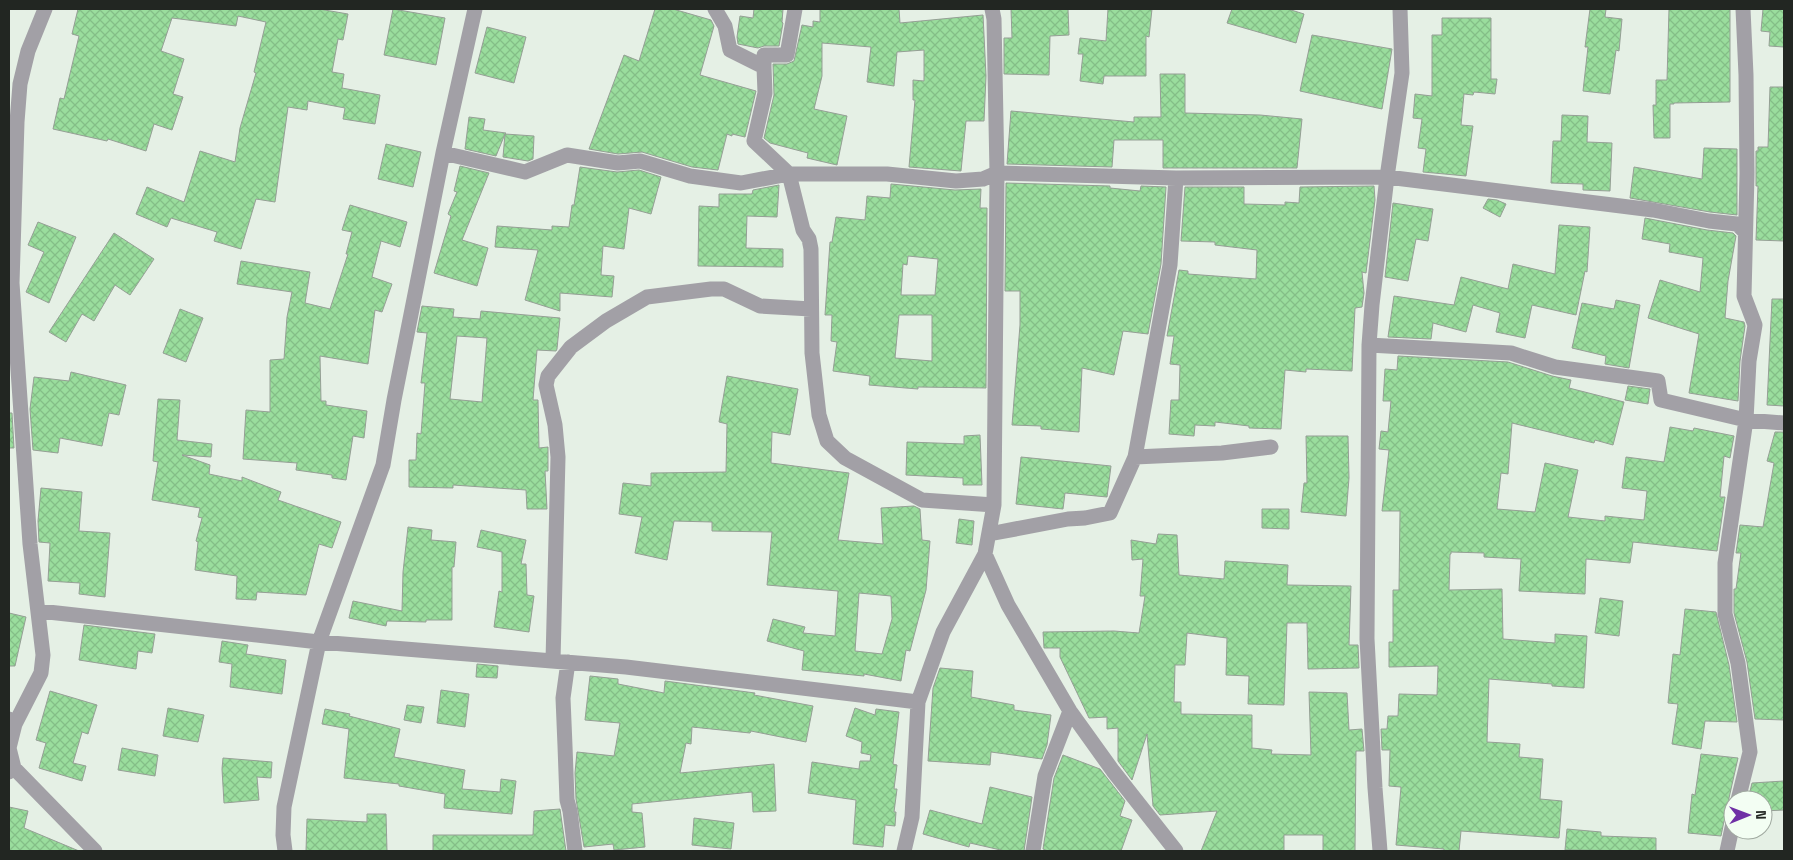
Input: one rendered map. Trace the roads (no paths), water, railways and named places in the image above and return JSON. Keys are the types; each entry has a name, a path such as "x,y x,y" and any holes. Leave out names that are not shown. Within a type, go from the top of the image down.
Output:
{"street":[{"path":"45,9 28,51 20,84 12,283 30,544 44,655 40,673 12,722 9,748 11,770 96,851"},
{"path":"285,851 284,807 319,642 383,465 394,400 443,154 475,9"},
{"path":"715,9 725,26 730,50 764,67"},
{"path":"796,9 787,55 764,55 765,93 754,141 789,174 803,230 809,239 811,249 812,353 819,416 827,441 845,458 922,500 994,505"},
{"path":"904,851 912,817 918,702 943,632 985,554 994,505 997,173 994,19 992,9"},
{"path":"1380,851 1367,639 1369,346 1387,177 1402,73 1400,9"},
{"path":"1740,790 1750,752 1738,664 1725,614 1725,563 1746,420 1750,360 1755,325 1744,296 1746,85 1743,9"},
{"path":"443,154 525,172 567,155 618,163 640,161 690,176 741,183 789,174 887,174 956,181 983,179 997,173 1176,178 1387,177 1653,210 1709,222 1737,224 1746,232"},
{"path":"989,534 1110,513 1135,457 1170,265 1176,178"},
{"path":"553,661 558,458 555,425 546,385 548,376 571,347 606,321 647,297 724,289 760,306 811,309"},
{"path":"1369,346 1511,352 1555,367 1658,381 1661,400 1746,420 1775,424 1784,423"},
{"path":"1135,457 1222,453 1271,446"},
{"path":"985,554 1008,605 1070,711 1113,771 1176,851"},
{"path":"39,611 319,642 626,667 918,702"},
{"path":"568,662 563,698 567,800 575,851"},
{"path":"1033,851 1045,776 1070,711"}]}
